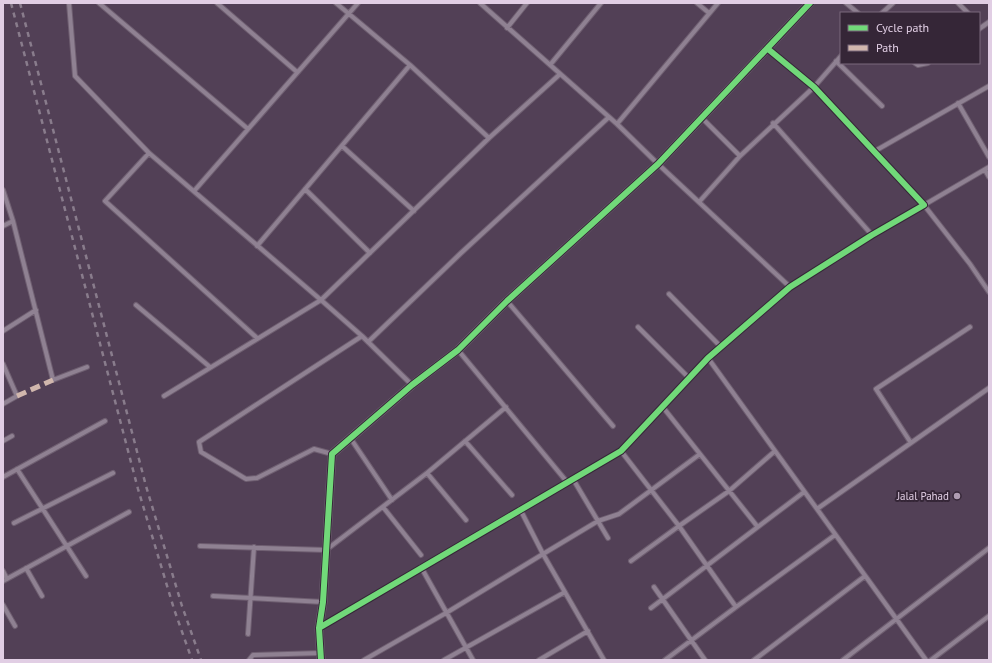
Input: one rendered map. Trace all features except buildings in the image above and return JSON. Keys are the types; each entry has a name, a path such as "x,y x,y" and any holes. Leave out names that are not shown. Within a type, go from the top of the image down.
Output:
{"street":[{"path":"69,3 75,76 149,153 194,190 362,336 412,385"},
{"path":"99,3 248,129"},
{"path":"217,3 297,72"},
{"path":"336,3 410,65 489,138"},
{"path":"194,190 358,3"},
{"path":"480,3 560,75 610,117 658,164 790,287"},
{"path":"507,28 527,3"},
{"path":"550,65 601,3"},
{"path":"697,3 709,13"},
{"path":"617,124 718,3"},
{"path":"249,660 254,654 321,656 319,628 323,602 332,454 412,385 458,350 507,301 658,164 810,3"},
{"path":"846,3 857,12"},
{"path":"883,12 893,3"},
{"path":"958,3 967,12"},
{"path":"980,26 989,22"},
{"path":"768,49 814,87 875,151 924,205 970,264 989,292"},
{"path":"699,202 740,156 773,123 814,87 840,57"},
{"path":"836,61 882,106"},
{"path":"257,246 410,65"},
{"path":"164,396 256,338 321,300 489,138 560,75"},
{"path":"875,151 989,86"},
{"path":"958,103 989,157"},
{"path":"368,342 461,253 610,117"},
{"path":"702,118 740,156"},
{"path":"773,123 872,235"},
{"path":"342,146 414,211"},
{"path":"149,153 105,201 256,338"},
{"path":"319,628 621,451 708,358 790,287 872,235 987,168 989,177"},
{"path":"305,189 370,253"},
{"path":"3,190 14,221 53,380 87,367"},
{"path":"3,226 14,221"},
{"path":"669,294 721,347"},
{"path":"507,301 613,426"},
{"path":"136,305 210,367"},
{"path":"3,331 36,310"},
{"path":"638,327 689,378"},
{"path":"911,442 876,389 970,327"},
{"path":"332,454 314,449 257,478 246,480 201,452 199,442 362,336"},
{"path":"458,350 567,482"},
{"path":"708,358 926,660"},
{"path":"3,364 17,396 3,404"},
{"path":"817,509 989,388"},
{"path":"662,406 757,526"},
{"path":"200,546 326,550 427,474 506,407"},
{"path":"3,477 105,421"},
{"path":"3,441 12,436"},
{"path":"351,439 392,500"},
{"path":"465,441 512,495"},
{"path":"621,451 679,526 736,607"},
{"path":"631,561 729,491 775,451"},
{"path":"364,660 446,613 598,521 619,514 700,454"},
{"path":"17,469 86,576"},
{"path":"14,523 113,473"},
{"path":"427,474 466,520"},
{"path":"573,479 608,538"},
{"path":"652,608 707,567 757,526 804,492"},
{"path":"383,507 421,555"},
{"path":"520,509 543,554 604,660"},
{"path":"3,571 5,580 129,512"},
{"path":"665,660 835,535"},
{"path":"248,634 252,598 254,547"},
{"path":"843,660 989,548"},
{"path":"421,567 473,660"},
{"path":"26,568 42,596"},
{"path":"754,660 865,576"},
{"path":"654,587 705,660"},
{"path":"444,660 565,592"},
{"path":"213,596 323,602"},
{"path":"3,605 15,626"},
{"path":"931,660 989,616"},
{"path":"539,660 588,631"}],"railway":[{"path":"11,3 138,489 174,609 192,660"},
{"path":"20,3 146,486 182,606 201,660"}],"marked path":[{"path":"17,396 53,380"}],"cycle path":[{"path":"321,660 319,628 323,602 332,454 412,385 458,350 507,301 658,164 810,3"},
{"path":"319,628 621,451 708,358 790,287 872,235 924,205 814,87 768,49"}],"place":[{"name":"Jalal Pahad","path":"957,496"}]}
